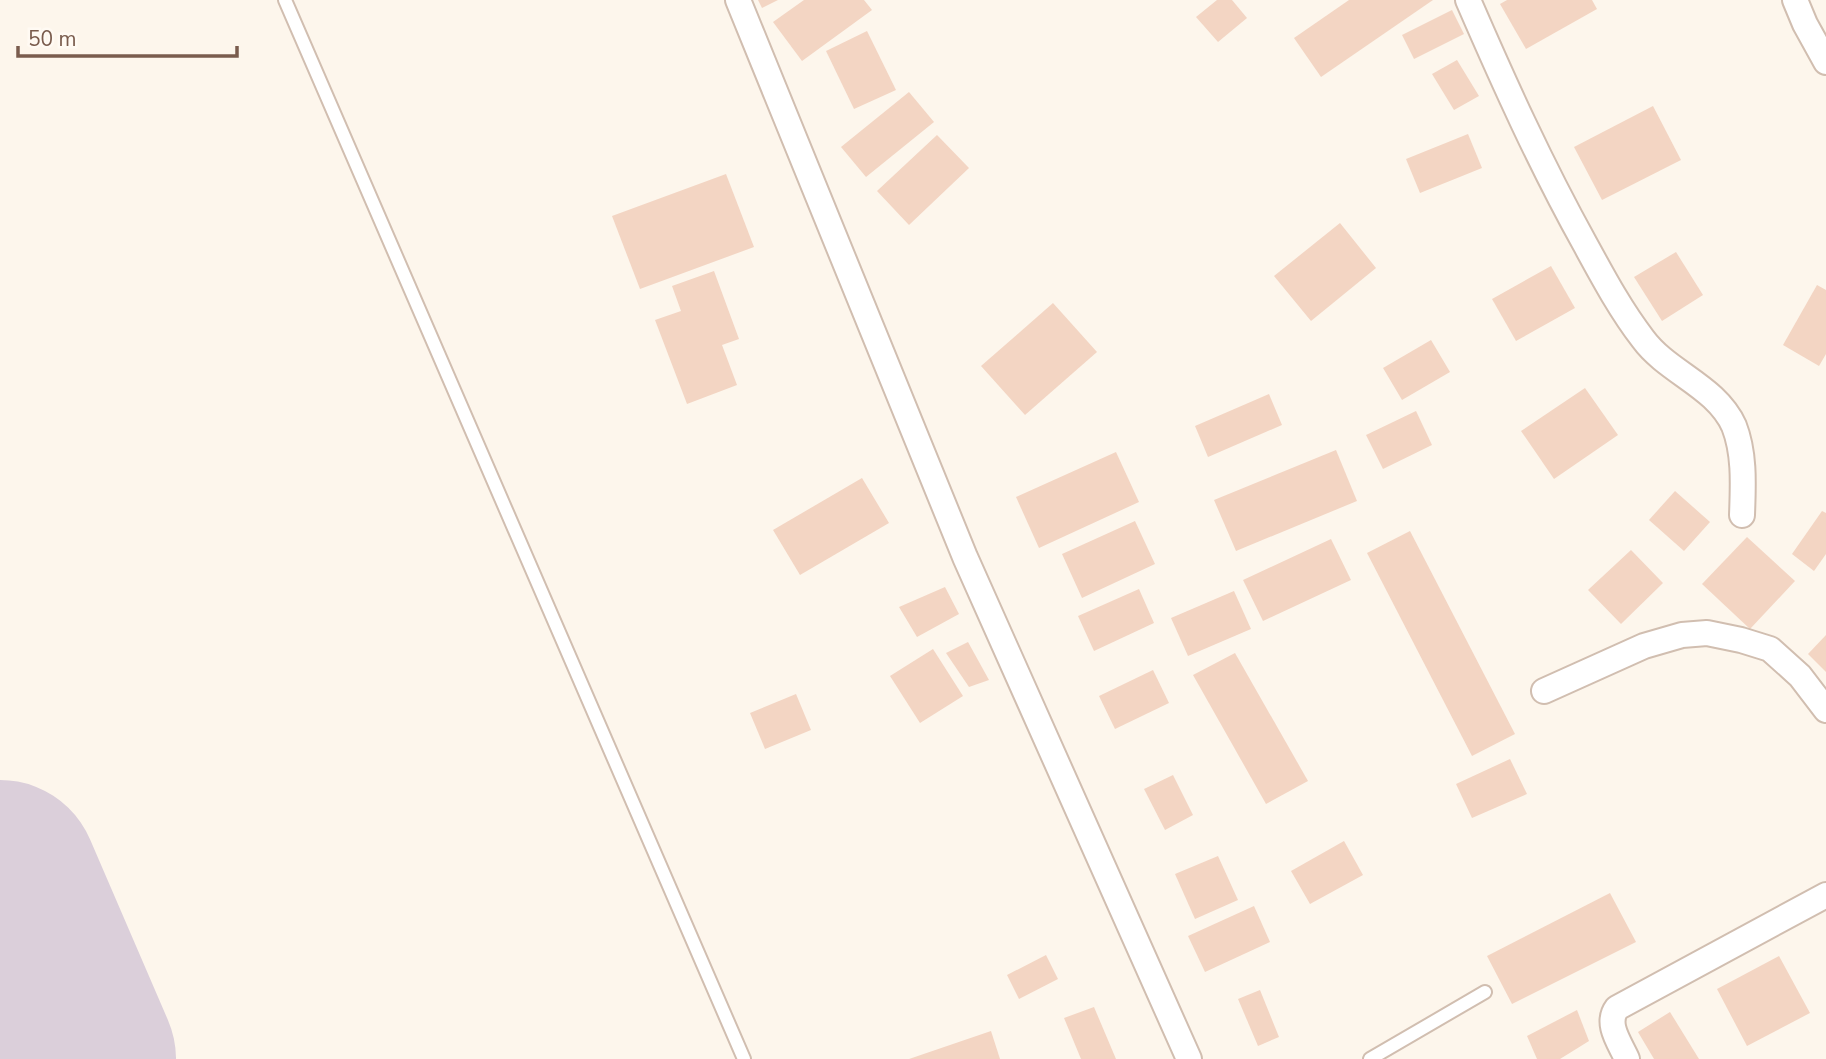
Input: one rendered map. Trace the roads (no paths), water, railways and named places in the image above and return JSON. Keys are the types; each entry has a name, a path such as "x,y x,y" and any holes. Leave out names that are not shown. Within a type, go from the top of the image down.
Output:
{"street":[{"path":"738,0 965,556 1189,1059"},
{"path":"1468,0 1561,202 1611,291 1644,341 1670,367 1713,398 1725,410 1735,428 1744,473 1742,515"},
{"path":"1794,0 1826,62"},
{"path":"1544,691 1644,646 1682,635 1707,633 1741,639 1770,649 1800,676 1826,710"},
{"path":"1627,1059 1612,1026 1611,1019 1617,1008 1826,895"}],"lane":[{"path":"285,0 744,1059"},
{"path":"1370,1059 1485,992"}]}
